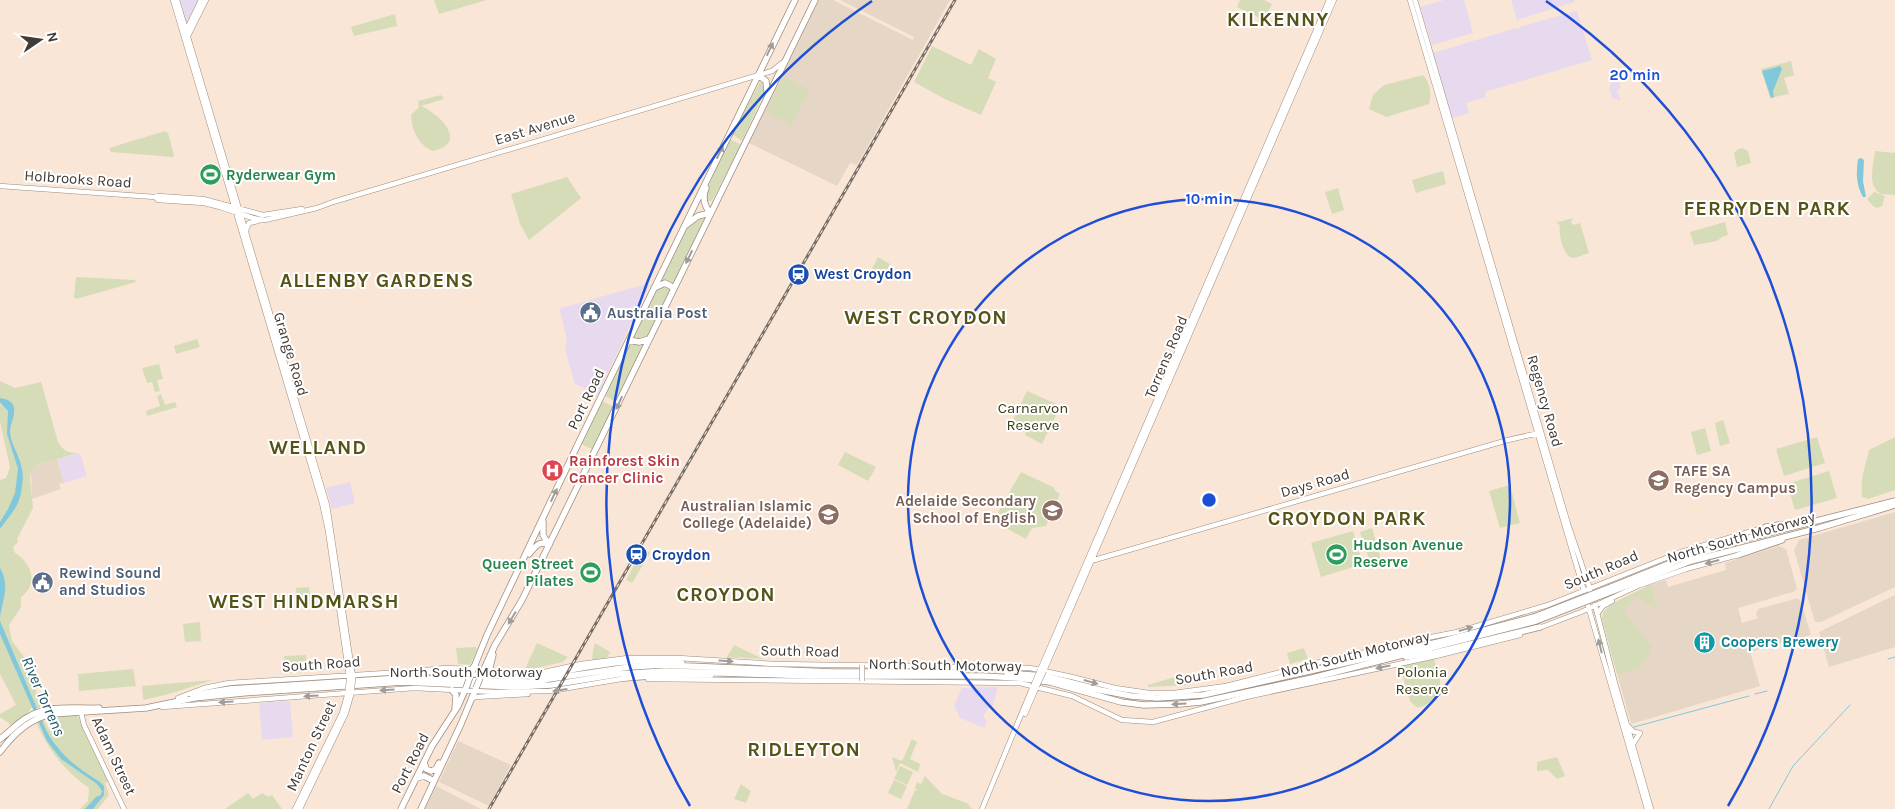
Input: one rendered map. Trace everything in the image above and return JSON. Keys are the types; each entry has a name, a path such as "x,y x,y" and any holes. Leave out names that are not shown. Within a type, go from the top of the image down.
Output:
{"highway":[{"name":"Port Road","path":"401,809 424,762 454,713 466,689 487,635 794,0"},
{"name":"Port Road","path":"421,809 495,645 520,604 550,545 815,0"},
{"path":"758,75 766,81 767,96"},
{"path":"753,84 760,80 766,81"},
{"path":"684,226 698,216 710,213 705,206 704,199 707,180"},
{"path":"704,199 709,203 718,198"},
{"path":"654,288 665,283 674,288"},
{"path":"629,340 639,342 649,339"},
{"name":"North South Motorway","path":"146,708 207,697 402,682 514,687 551,685 652,671 811,676 983,676 1050,682 1122,702 1161,705 1201,702 1537,622 1683,558 1753,537 1895,501"},
{"name":"North South Motorway","path":"1612,589 1691,562 1819,528 1895,505"},
{"path":"544,516 542,533 550,545"},
{"path":"1766,527 1826,519"},
{"path":"1738,555 1819,528"},
{"path":"526,554 534,546 540,544 550,545"},
{"path":"532,550 539,550 543,558"},
{"name":"North South Motorway","path":"178,698 230,689 401,678 529,682 634,667 704,666 833,672 1016,674 1046,676 1118,694 1157,698 1189,697 1220,693 1472,634 1537,622"},
{"path":"1313,671 1323,666 1402,642"},
{"path":"492,676 489,671 495,645"},
{"path":"526,676 648,660 704,666"},
{"path":"625,678 664,675 701,676 725,673"},
{"path":"452,690 456,696 454,713"},
{"name":"South Road","path":"0,739 32,718 46,712 140,705 178,698"},
{"name":"South Road","path":"46,712 81,713 146,708"},
{"name":"South Road","path":"0,752 11,738 32,718"},
{"path":"424,762 427,769 435,770 444,752 452,742"},
{"path":"417,778 424,776 434,782"}],"main road":[{"name":"Grange Road","path":"175,0 183,22 231,197 246,231 326,505 351,677 350,691"},
{"name":"Grange Road","path":"175,0 322,503 349,664"},
{"path":"186,35 201,0"},
{"path":"186,35 206,0"},
{"name":"Torrens Road","path":"1042,668 1050,657 1089,561 1144,440 1147,428 1329,0"},
{"name":"Torrens Road","path":"982,809 1334,0"},
{"name":"Regency Road","path":"1410,0 1538,431 1590,588 1633,745 1635,760"},
{"name":"Regency Road","path":"1414,0 1540,442 1594,622 1609,683 1649,809"},
{"path":"183,22 187,25 190,24"},
{"name":"East Avenue","path":"238,211 268,215 320,206 758,75 776,69 784,61"},
{"name":"Holbrooks Road","path":"0,186 155,197 176,196 220,203 238,211"},
{"name":"Holbrooks Road","path":"155,197 160,200 204,203 238,211"},
{"path":"220,203 231,197"},
{"name":"East Avenue","path":"238,211 264,220 295,214 320,206"},
{"path":"246,231 247,225 250,222 264,220"},
{"name":"Days Road","path":"1521,436 1530,435 1538,431"},
{"name":"Days Road","path":"1089,561 1538,431"},
{"path":"1530,435 1540,442"},
{"path":"1144,440 1152,438"},
{"name":"South Road","path":"178,698 195,690 224,684 331,676 351,677 360,674 418,671 480,677 526,676 581,664 646,658 775,664 1042,668 1115,688 1148,693 1174,693 1226,686 1342,656 1464,630 1548,605 1681,552 1766,527"},
{"name":"South Road","path":"146,708 339,694 350,691 369,692 421,688 537,692 562,690 625,678 966,681 1025,684 1072,696 1122,720 1141,722 1164,720 1246,697 1458,651 1532,632 1537,622 1581,612 1640,585 1738,555"},
{"path":"1584,572 1594,586 1599,585"},
{"path":"1576,593 1582,585"},
{"path":"1597,614 1602,606 1640,585"},
{"path":"1581,612 1585,613 1594,622"},
{"path":"1050,657 1053,672"},
{"path":"331,676 345,670 349,664 360,674"},
{"path":"418,671 445,668 471,669 475,665"},
{"path":"862,665 862,681"},
{"path":"1609,683 1613,676"},
{"path":"1025,684 1029,688 1031,696 1038,691 1048,689"},
{"name":"Manton Street","path":"300,809 346,713 350,691"},
{"path":"339,694 348,702 355,697 369,692"},
{"path":"470,702 475,697 514,696 537,692"},
{"name":"Manton Street","path":"295,809 348,702"},
{"name":"Adam Street","path":"81,713 84,725 124,809"},
{"path":"1627,725 1632,730 1640,733 1633,745"}],"shaded area":[{"path":"179,0 199,0 188,22 186,22"},
{"path":"818,0 833,0 913,40 914,37 840,0 950,0 857,165 850,163 837,186 749,143"},
{"path":"1444,0 1464,0 1473,33 1432,45 1420,7"},
{"path":"1511,0 1574,0 1575,2 1517,20"},
{"path":"1577,11 1592,60 1485,92 1486,97 1466,103 1469,113 1452,118 1433,53 1516,28 1519,30 1519,27"},
{"path":"1616,75 1621,88 1617,90 1621,101 1612,98 1609,88"},
{"path":"650,283 598,394 575,384 565,350 567,340 560,311 561,308"},
{"path":"80,453 87,476 64,483 57,459"},
{"path":"57,459 64,483 59,484 61,489 32,499 31,471 36,465"},
{"path":"350,482 355,503 332,509 326,488"},
{"path":"1895,512 1895,587 1821,622 1815,622 1794,550 1799,540"},
{"name":"Coopers Brewery","path":"1779,546 1786,549 1797,589 1793,592 1738,608 1742,623 1758,618 1756,614 1758,609 1798,598 1801,602 1811,635 1750,652 1760,686 1631,724 1602,619 1604,611 1648,585 1666,580 1668,587 1726,570 1725,563"},
{"path":"1895,595 1895,647 1829,667 1819,632"},
{"path":"998,687 993,705 987,710 983,718 987,720 984,728 960,718 954,705 962,688"},
{"path":"290,701 293,737 262,740 259,703"},
{"path":"458,741 511,765 489,806 439,782"},
{"path":"436,786 481,809 425,809"}],"green space":[{"path":"434,0 487,0 439,14"},
{"path":"1240,0 1264,0 1272,4 1264,20 1237,7"},
{"path":"395,14 397,26 354,36 351,27"},
{"path":"932,46 971,65 979,49 996,59 988,78 996,82 981,115 945,99 914,82"},
{"path":"1791,61 1794,75 1784,78 1789,94 1770,98 1761,69"},
{"path":"1423,75 1430,89 1429,104 1386,117 1369,109 1373,95 1384,85"},
{"path":"783,76 809,89 792,125 766,112"},
{"path":"760,82 765,84 765,91 742,141 732,134"},
{"path":"441,95 444,99 421,106 436,115 443,122 448,128 450,135 449,142 444,147 433,151 420,141 413,126 411,115 419,107 418,101"},
{"path":"165,131 168,133 173,157 111,152 109,148"},
{"path":"731,140 740,144 740,147 713,199 707,201 705,194 728,141"},
{"path":"1742,148 1748,151 1751,163 1737,167 1734,153"},
{"path":"1875,151 1895,153 1895,195 1881,194 1876,190 1872,180"},
{"path":"1443,171 1446,184 1416,193 1412,180"},
{"path":"567,177 581,198 529,240 520,224 511,194"},
{"path":"1338,188 1344,210 1332,214 1325,192"},
{"path":"1874,192 1885,196 1882,206 1877,208 1867,199"},
{"path":"695,218 704,219 674,284 669,281 660,283 687,228"},
{"path":"1573,218 1571,222 1573,225 1580,223 1589,253 1573,258 1564,250 1560,226 1556,221 1559,222"},
{"path":"1725,222 1728,235 1717,241 1694,245 1690,232"},
{"path":"878,257 890,264 884,275 872,269"},
{"path":"76,277 135,280 136,282 76,299 74,297"},
{"path":"665,284 672,288 649,336 638,341 633,339 654,292"},
{"path":"197,339 200,347 176,354 174,346"},
{"path":"646,341 616,402 605,396 631,342"},
{"path":"159,364 163,379 157,380 160,391 155,392 152,382 147,383 142,368"},
{"path":"0,381 15,388 41,382 58,442 66,451 78,453 36,465 31,471 33,508 17,539 18,542 13,547 15,553 26,562 31,574 31,580 27,592 21,597 21,607 9,625 12,641 30,665 31,678 42,707 31,708 28,713 11,725 0,717 0,714 16,705 0,674 0,480 6,478 10,467 0,422"},
{"name":"Carnarvon Reserve","path":"1027,391 1061,406 1053,421 1050,420 1048,424 1051,425 1042,444 1025,435 1026,432 1011,424"},
{"path":"161,394 165,405 175,402 177,407 147,416 146,411 160,406 157,396"},
{"path":"602,401 614,407 594,450 581,444"},
{"path":"1723,420 1730,443 1720,446 1715,423"},
{"path":"1705,428 1711,451 1697,455 1691,432"},
{"path":"1817,437 1825,463 1784,476 1776,449"},
{"path":"1895,437 1895,490 1868,499 1862,497 1862,479 1869,450"},
{"path":"845,452 876,467 868,481 838,465"},
{"path":"1829,471 1837,498 1795,510 1787,484"},
{"path":"1021,472 1055,488 1054,490 1060,494 1046,526 1032,528 1026,539 993,521"},
{"path":"1510,485 1520,523 1500,528 1489,491"},
{"path":"1372,528 1381,559 1370,562 1360,532"},
{"name":"Hudson Avenue Reserve","path":"1353,531 1363,564 1321,577 1311,543"},
{"path":"644,548 650,553 632,583 626,580"},
{"path":"1651,585 1656,607 1642,601 1641,595 1634,598 1624,611 1651,646 1649,653 1640,667 1617,674 1602,619 1603,613 1612,604"},
{"path":"309,587 311,604 297,605 296,588"},
{"path":"200,622 201,641 185,642 183,624"},
{"path":"537,643 568,657 563,662 524,671"},
{"path":"595,643 610,652 607,658 592,660"},
{"path":"734,645 763,659 727,657"},
{"path":"476,647 477,650 470,665 458,664 456,648"},
{"path":"1304,648 1308,659 1290,664 1287,653"},
{"path":"306,655 307,672 285,673 284,656"},
{"name":"Polonia Reserve","path":"1434,659 1440,688 1435,698 1422,707 1416,707 1410,701 1403,677 1405,672 1402,665"},
{"path":"133,669 136,686 79,691 78,674"},
{"path":"1185,674 1185,677 1189,676 1191,685 1148,687 1148,685"},
{"path":"213,680 169,694 144,700 143,698 142,686"},
{"path":"77,715 109,781 105,783 109,795 98,809 80,809 88,801 89,788 64,767 46,741 36,722 44,720 53,737 46,718"},
{"path":"912,739 917,742 910,759 920,764 918,772 900,763 896,772 892,757 902,761"},
{"path":"1557,757 1565,776 1557,779 1548,770 1537,771 1537,762"},
{"path":"900,766 913,772 907,785 894,779"},
{"path":"925,776 942,794 967,803 972,809 907,809 915,790 918,791 915,788 917,782 921,784"},
{"path":"894,780 907,786 901,799 888,793"},
{"path":"741,784 751,791 746,803 734,799"},
{"path":"248,793 253,799 262,793 269,797 272,795 282,809 225,809"}],"water":[{"path":"1780,66 1782,69 1773,91 1774,97 1771,98 1762,71"},
{"path":"1858,159 1864,160 1863,181 1866,197 1863,197 1857,178"},
{"path":"0,398 12,403 14,408 10,432 23,476 18,504 0,529 0,522 15,493 18,469 7,434 8,411 0,402"},
{"path":"0,568 5,580 5,586 0,617"},
{"path":"0,621 51,739 69,760 104,786 104,795 93,809 85,809 96,797 101,795 102,791 97,784 61,759 47,741 0,634"}],"waterway":[{"path":"1888,659 1895,657"},
{"path":"1755,694 1767,691"},
{"path":"1634,727 1749,696"},
{"path":"1769,809 1793,766 1850,705"}],"railway":[{"path":"489,809 955,0"}],"place":[{"name":"Ryderwear Gym","path":"210,175"},
{"name":"West Croydon","path":"798,274"},
{"name":"Australia Post","path":"591,313"},
{"name":"Rainforest Skin Cancer Clinic","path":"553,470"},
{"name":"TAFE SA Regency Campus","path":"1658,480"},
{"name":"Adelaide Secondary School of English","path":"1052,510"},
{"name":"Australian Islamic College (Adelaide)","path":"828,515"},
{"name":"Hudson Avenue Reserve","path":"1337,554"},
{"name":"Croydon","path":"636,555"},
{"name":"Queen Street Pilates","path":"590,573"},
{"name":"Rewind Sound and Studios","path":"43,582"},
{"name":"Coopers Brewery","path":"1705,642"}],"district":[{"name":"KILKENNY","path":"1278,19"},
{"name":"FERRYDEN PARK","path":"1767,208"},
{"name":"ALLENBY GARDENS","path":"377,280"},
{"name":"WEST CROYDON","path":"926,317"},
{"name":"WELLAND","path":"318,447"},
{"name":"CROYDON PARK","path":"1347,518"},
{"name":"CROYDON","path":"726,594"},
{"name":"WEST HINDMARSH","path":"304,601"},
{"name":"RIDLEYTON","path":"804,749"}],"water label":[{"name":"River Torrens","path":"44,696"}]}
